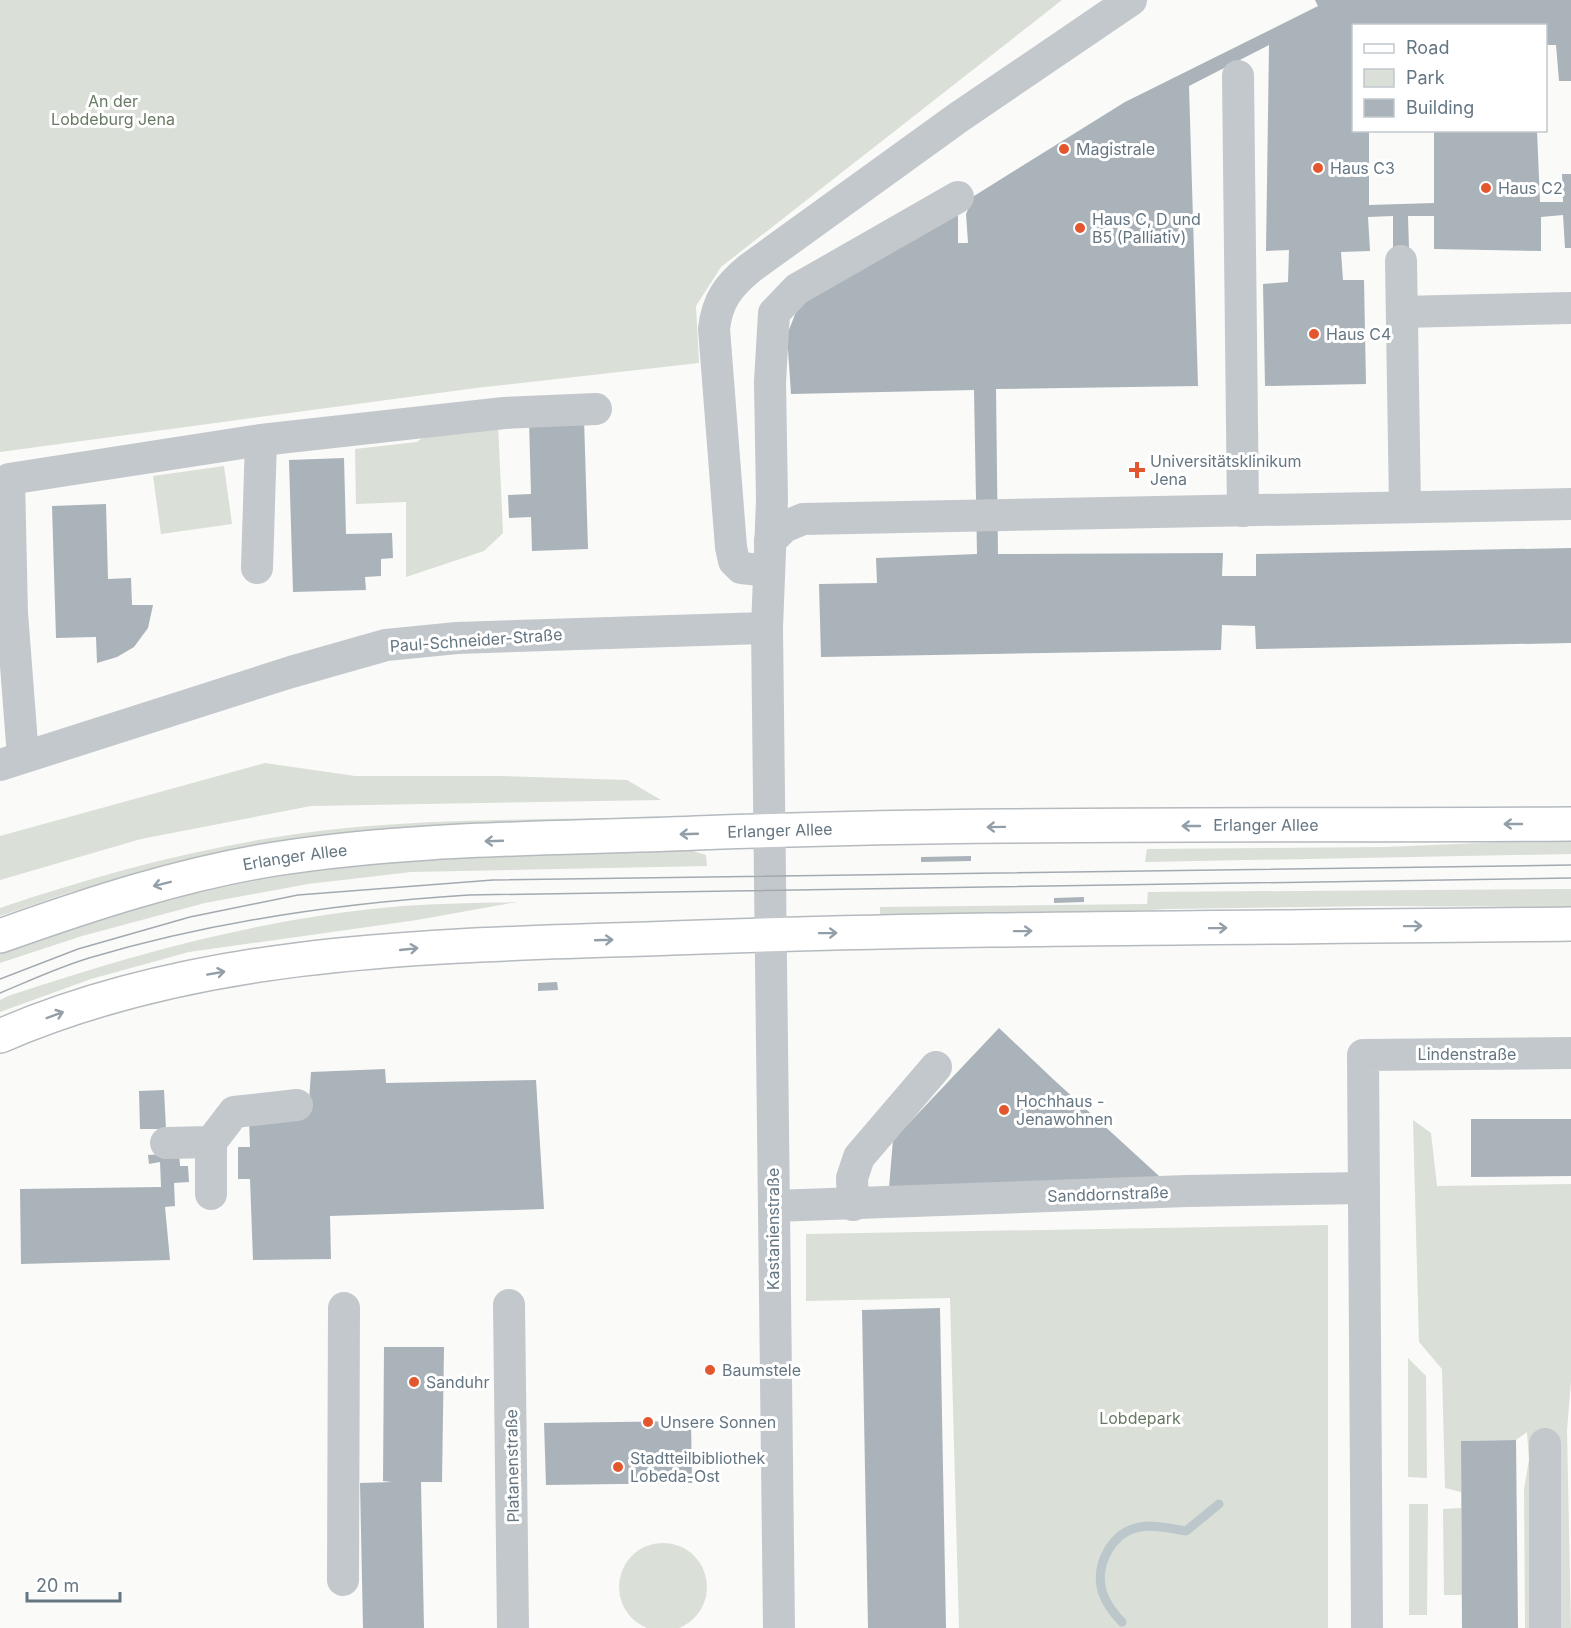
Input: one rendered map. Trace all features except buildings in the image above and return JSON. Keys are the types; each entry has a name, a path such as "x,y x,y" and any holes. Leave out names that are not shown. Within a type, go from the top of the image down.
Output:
{"main road":[{"name":"Erlanger Allee","path":"0,936 142,889 276,859 442,844 768,831 1571,824"},
{"path":"0,1036 93,1001 158,983 312,959 421,948 770,934 1571,924"}],"street":[{"path":"1131,0 958,117 750,268 722,295 716,310 714,329 734,561 741,568 770,556 784,527 803,519 1571,504"},
{"path":"1238,76 1243,511"},
{"path":"768,831 767,628 772,500 770,382 774,313 797,290 958,197"},
{"path":"1401,261 1405,507"},
{"path":"1402,312 1571,308"},
{"path":"11,761 6,613 9,479 261,440 504,413 596,409"},
{"path":"257,568 261,440"},
{"name":"Paul-Schneider-Straße","path":"11,761 291,672 386,645 457,638 767,628"},
{"name":"Kastanienstraße","path":"768,831 778,1628"},
{"name":"Lindenstraße","path":"1364,1188 1363,1055 1571,1053"},
{"path":"853,1205 852,1178 859,1157 936,1067"},
{"path":"211,1194 211,1142 234,1112 297,1105"},
{"path":"166,1143 211,1142"},
{"path":"1364,1188 1367,1628"},
{"name":"Sanddornstraße","path":"774,1206 853,1205 1187,1191 1364,1188"},
{"name":"Platanenstraße","path":"509,1305 513,1628"},
{"path":"343,1580 344,1308"},
{"path":"1545,1444 1545,1628"}],"green space":[{"name":"An der Lobdeburg Jena","path":"0,0 1062,0 721,267 696,306 699,363 476,388 0,452"},
{"path":"498,424 503,533 484,551 406,577 406,502 356,504 355,449 417,442 428,433"},
{"path":"224,466 232,524 161,534 153,476"},
{"path":"265,763 355,776 498,776 627,780 661,800 311,806 141,839 0,880 0,836"},
{"path":"655,817 656,823 201,858 71,892 0,916 0,908 127,869 257,840 302,833 423,822"},
{"path":"1571,839 1571,854 1145,862 1147,849 1386,847"},
{"path":"690,850 706,855 707,866 411,872 308,884 205,903 82,936 0,963 0,954 84,924 170,899 258,880 346,867 432,859"},
{"path":"1571,889 1571,907 1375,906 1168,909 1090,913 880,914 880,907 1147,904 1148,892"},
{"path":"517,902 417,920 189,952 91,979 0,1012 0,1000 8,996 105,965 252,928 352,911 403,906"},
{"path":"1413,1120 1431,1133 1437,1186 1571,1184 1571,1381 1567,1430 1571,1628 1525,1628 1524,1489 1529,1460 1527,1432 1516,1440 1461,1441 1461,1492 1445,1488 1442,1369 1419,1342"},
{"name":"Lobdepark","path":"1328,1225 1328,1628 959,1628 950,1298 806,1301 806,1234"},
{"path":"1408,1358 1426,1376 1427,1478 1408,1477"},
{"path":"1409,1504 1428,1504 1427,1615 1409,1615"},
{"path":"1461,1508 1462,1595 1444,1595 1443,1509"},
{"path":"663,1543 680,1546 700,1563 706,1578 704,1604 694,1618 680,1628 646,1628 632,1618 622,1604 619,1587 622,1570 632,1556 646,1546"}],"waterway":[{"path":"1122,1622 1106,1600 1100,1581 1104,1560 1114,1542 1130,1530 1146,1526 1186,1531 1219,1504"}],"tram line":[{"path":"0,979 78,949 190,917 298,895 493,880 1571,865"},
{"path":"0,993 78,962 183,934 277,916 421,898 469,895 1571,878"}],"place":[{"name":"Magistrale","path":"1064,149"},
{"name":"Haus C3","path":"1318,168"},
{"name":"Haus C2","path":"1486,188"},
{"name":"Haus C, D und B5 (Palliativ)","path":"1080,228"},
{"name":"Haus C4","path":"1314,334"},
{"name":"Universitätsklinikum Jena","path":"1137,470"},
{"name":"Hochhaus - Jenawohnen","path":"1004,1110"},
{"name":"Baumstele","path":"710,1370"},
{"name":"Sanduhr","path":"414,1382"},
{"name":"Unsere Sonnen","path":"648,1422"},
{"name":"Stadtteilbibliothek Lobeda-Ost","path":"618,1467"}]}
